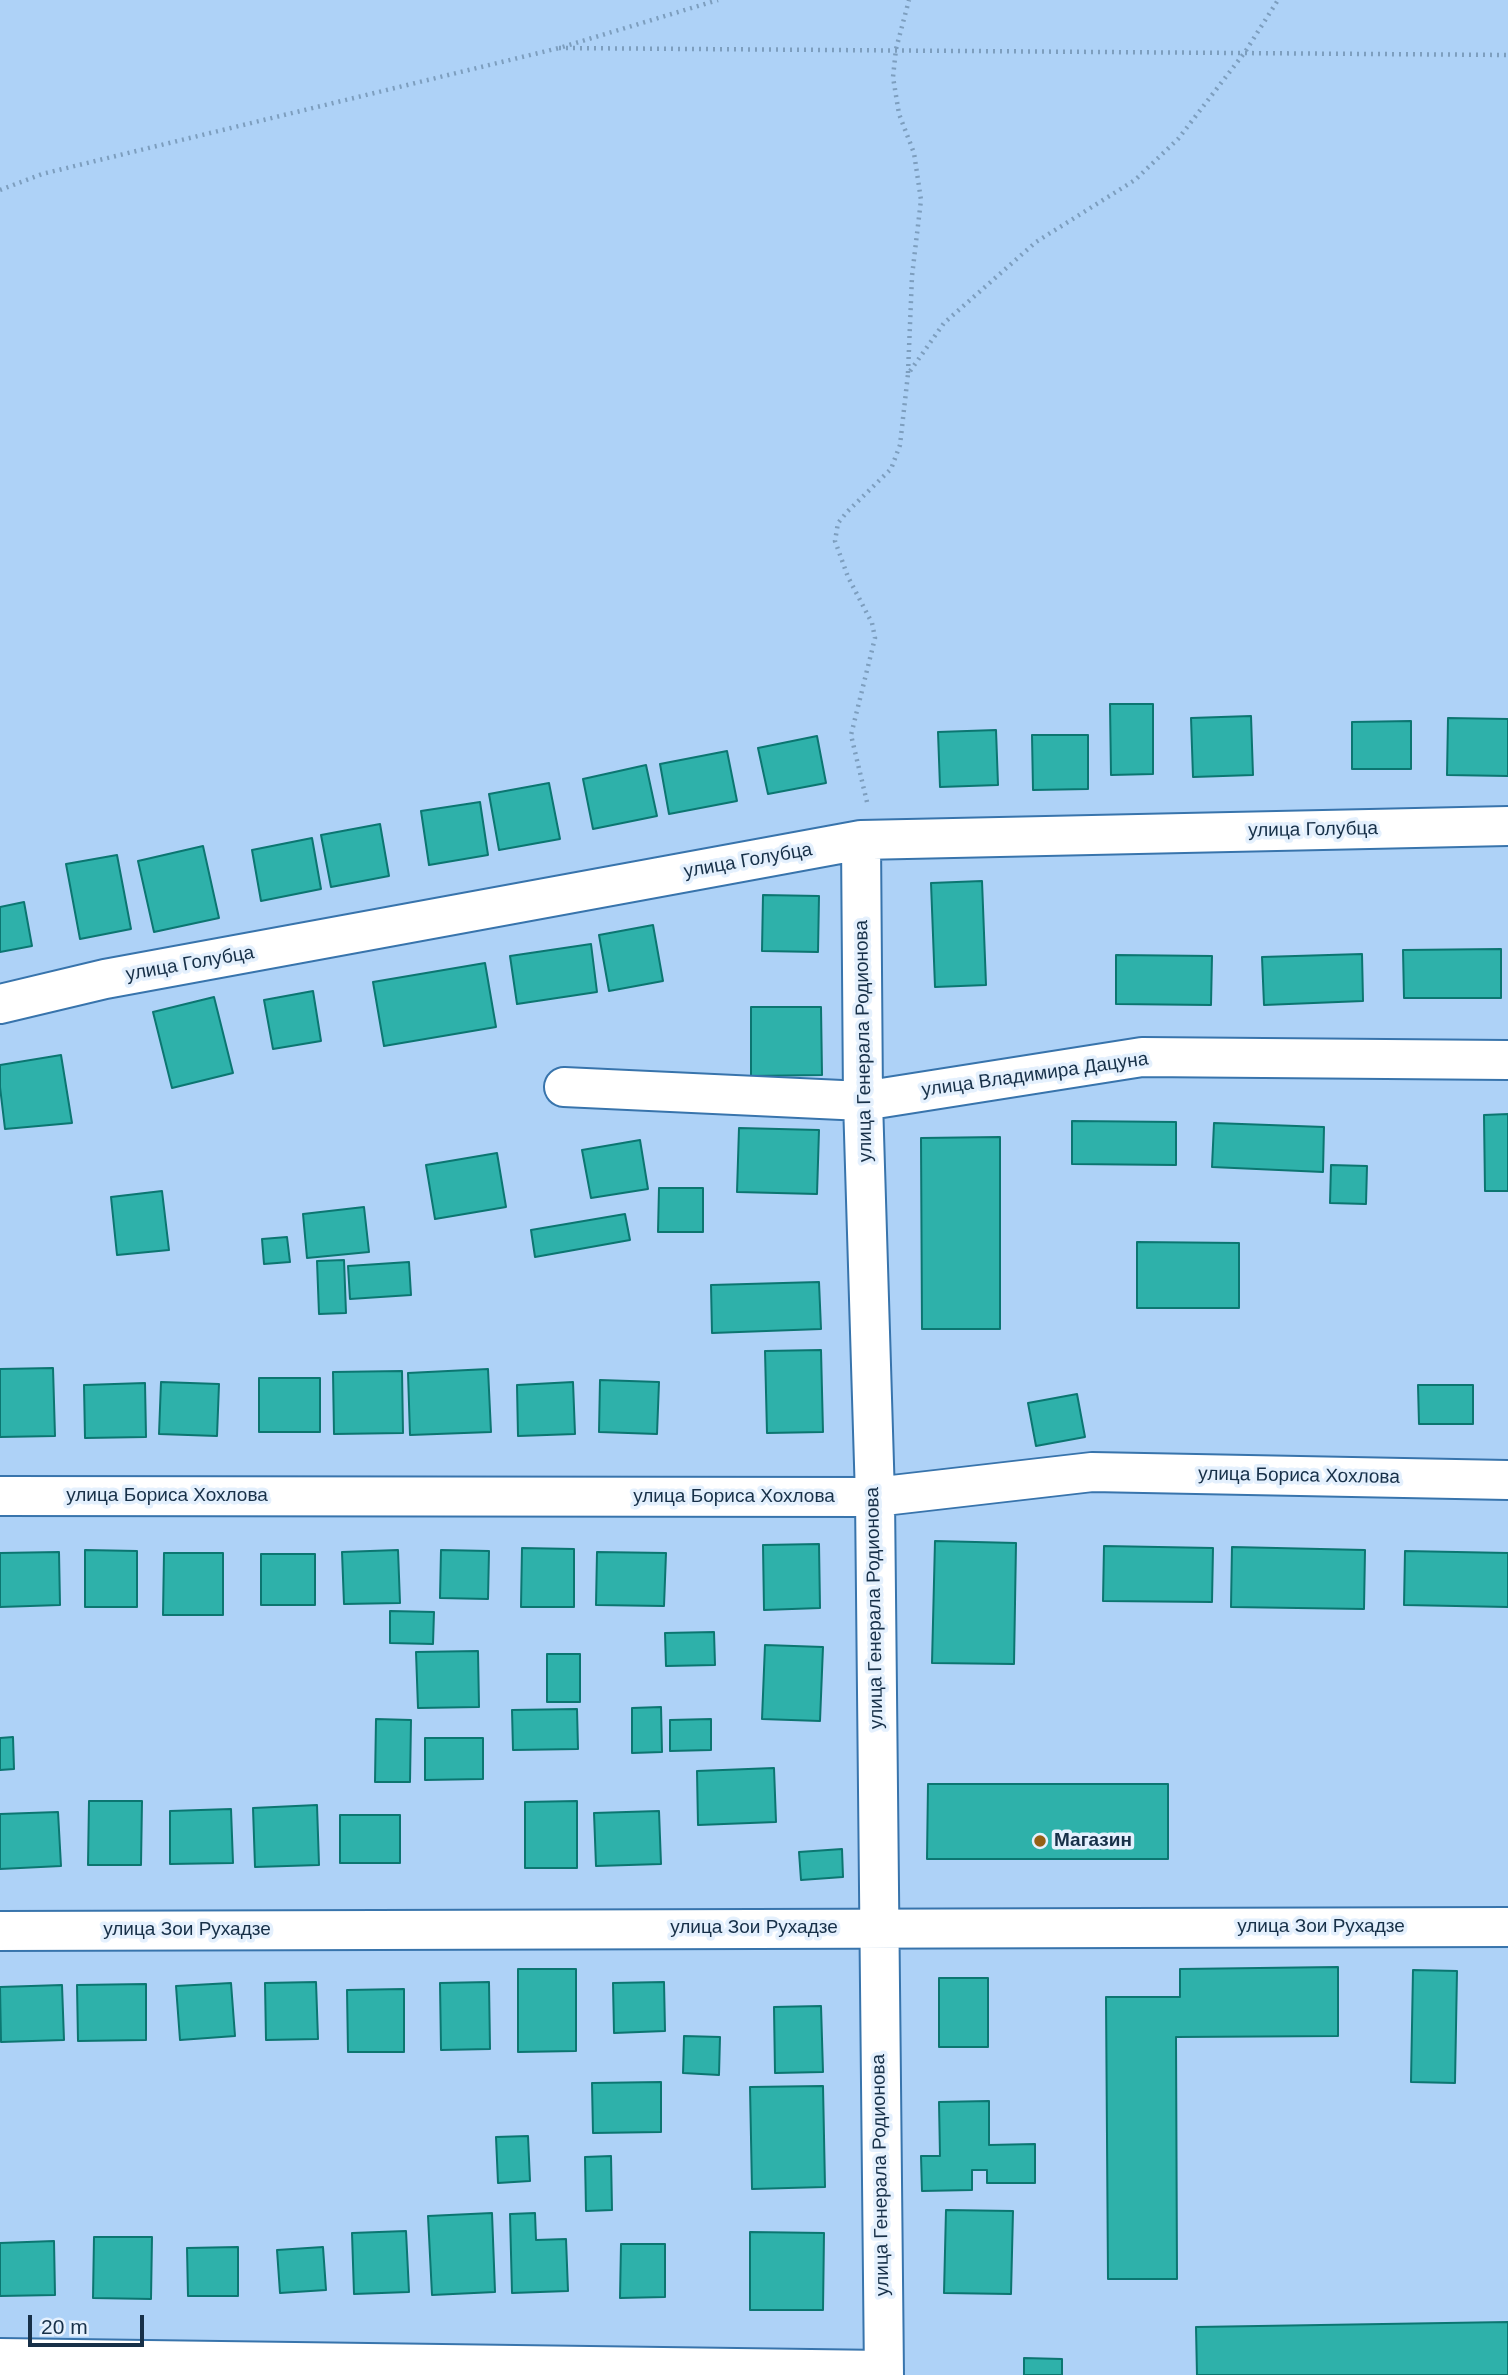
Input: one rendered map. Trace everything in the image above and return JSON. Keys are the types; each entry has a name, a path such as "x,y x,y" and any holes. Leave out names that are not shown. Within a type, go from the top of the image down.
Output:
{"street":[{"name":"улица Голубца","path":"0,1004 105,979 861,840 1508,826"},
{"name":"улица Генерала Родионова","path":"861,840 863,1101 875,1497 884,2373"},
{"name":"улица Владимира Дацуна","path":"564,1087 863,1101 1142,1057 1508,1060"},
{"name":"улица Бориса Хохлова","path":"0,1496 875,1497 1092,1472 1508,1480"},
{"name":"улица Зои Рухадзе","path":"0,1931 1508,1927"},
{"path":"0,2358 884,2373"}],"path":[{"path":"0,190 41,174 559,48 718,0"},
{"path":"861,840 868,807 851,735 875,638 872,623 848,578 835,541 838,523 891,469 900,445 908,374 912,276 921,200 914,153 899,114 894,77 896,50 909,0"},
{"path":"908,374 944,323 1036,242 1135,180 1178,139 1245,52 1278,0"},
{"path":"559,48 1508,55"}],"building":[{"path":"1110,704 1153,704 1153,774 1111,775"},
{"path":"1251,716 1253,775 1193,777 1191,718"},
{"path":"1448,718 1508,719 1508,776 1447,775"},
{"path":"1411,721 1411,769 1352,769 1352,722"},
{"path":"996,730 998,785 940,787 938,732"},
{"path":"1032,735 1088,735 1088,789 1033,790"},
{"path":"817,736 826,783 768,794 758,748"},
{"path":"727,751 737,801 669,814 660,764"},
{"path":"646,765 657,816 593,829 583,779"},
{"path":"549,783 560,839 499,850 489,794"},
{"path":"480,802 488,855 429,865 421,811"},
{"path":"380,824 389,876 331,887 321,835"},
{"path":"312,838 321,889 261,901 252,850"},
{"path":"203,846 219,918 154,932 138,861"},
{"path":"117,855 131,929 80,939 66,864"},
{"path":"982,881 986,985 935,987 931,883"},
{"path":"763,895 819,896 818,952 762,951"},
{"path":"24,902 32,946 0,952 0,907"},
{"path":"653,925 663,981 609,991 599,935"},
{"path":"591,944 597,992 517,1004 510,956"},
{"path":"1501,949 1501,998 1404,998 1403,950"},
{"path":"1362,954 1363,1001 1264,1005 1262,957"},
{"path":"1116,955 1212,956 1211,1005 1116,1004"},
{"path":"485,963 496,1027 384,1046 373,982"},
{"path":"313,991 321,1041 273,1049 264,1000"},
{"path":"214,997 233,1073 172,1088 153,1012"},
{"path":"751,1007 821,1007 822,1075 751,1076"},
{"path":"61,1055 72,1123 5,1129 0,1065"},
{"path":"1508,1114 1508,1191 1485,1191 1484,1115"},
{"path":"1072,1121 1176,1122 1176,1165 1072,1164"},
{"path":"1214,1123 1324,1127 1323,1172 1212,1167"},
{"path":"739,1128 819,1130 817,1194 737,1192"},
{"path":"1000,1137 1000,1329 922,1329 921,1138"},
{"path":"640,1140 648,1189 591,1198 582,1150"},
{"path":"497,1153 506,1207 435,1219 426,1165"},
{"path":"1331,1165 1367,1166 1366,1204 1330,1203"},
{"path":"659,1188 703,1188 703,1232 658,1232"},
{"path":"162,1191 169,1250 117,1255 111,1197"},
{"path":"364,1207 369,1252 307,1258 303,1214"},
{"path":"625,1214 630,1240 535,1257 531,1230"},
{"path":"287,1237 290,1262 264,1264 262,1239"},
{"path":"1137,1242 1239,1243 1239,1308 1137,1308"},
{"path":"344,1260 346,1313 319,1314 317,1261"},
{"path":"409,1262 411,1295 350,1299 348,1266"},
{"path":"819,1282 821,1329 712,1333 711,1285"},
{"path":"821,1350 823,1432 767,1433 765,1351"},
{"path":"53,1368 55,1436 0,1437 0,1369"},
{"path":"488,1369 491,1432 410,1435 408,1373"},
{"path":"402,1371 403,1433 334,1434 333,1372"},
{"path":"259,1378 320,1378 320,1432 259,1432"},
{"path":"600,1380 659,1382 657,1434 599,1432"},
{"path":"161,1382 219,1384 217,1436 159,1434"},
{"path":"573,1382 575,1434 518,1436 517,1385"},
{"path":"145,1383 146,1437 85,1438 84,1385"},
{"path":"1418,1385 1473,1385 1473,1424 1419,1424"},
{"path":"1077,1394 1085,1437 1036,1446 1028,1403"},
{"path":"935,1541 1016,1543 1014,1664 932,1663"},
{"path":"819,1544 820,1608 764,1610 763,1545"},
{"path":"1104,1546 1213,1548 1212,1602 1103,1601"},
{"path":"1232,1547 1365,1550 1364,1609 1231,1607"},
{"path":"522,1548 574,1549 574,1607 521,1607"},
{"path":"85,1550 137,1551 137,1607 85,1607"},
{"path":"398,1550 400,1603 344,1604 342,1552"},
{"path":"441,1550 489,1551 488,1599 440,1598"},
{"path":"1405,1551 1508,1553 1508,1607 1404,1605"},
{"path":"59,1552 60,1605 0,1607 0,1553"},
{"path":"597,1552 666,1553 664,1606 596,1605"},
{"path":"164,1553 223,1553 223,1615 163,1615"},
{"path":"261,1554 315,1554 315,1605 261,1605"},
{"path":"390,1611 434,1612 433,1644 390,1643"},
{"path":"714,1632 715,1665 666,1666 665,1633"},
{"path":"765,1645 823,1647 820,1721 762,1719"},
{"path":"478,1651 479,1707 418,1708 416,1652"},
{"path":"547,1654 580,1654 580,1702 547,1702"},
{"path":"661,1707 662,1752 632,1753 632,1708"},
{"path":"577,1709 578,1749 513,1750 512,1710"},
{"path":"376,1719 411,1720 410,1782 375,1782"},
{"path":"711,1719 711,1750 670,1751 670,1720"},
{"path":"13,1737 14,1769 0,1770 0,1738"},
{"path":"425,1738 483,1738 483,1779 425,1780"},
{"path":"774,1768 776,1822 698,1825 697,1771"},
{"path":"928,1784 1168,1784 1168,1859 927,1859"},
{"path":"89,1801 142,1801 141,1865 88,1865"},
{"path":"577,1801 577,1868 525,1868 525,1802"},
{"path":"317,1805 319,1865 255,1867 253,1808"},
{"path":"231,1809 233,1863 170,1864 170,1811"},
{"path":"659,1811 661,1864 596,1866 594,1813"},
{"path":"58,1812 61,1866 0,1869 0,1814"},
{"path":"340,1815 400,1815 400,1863 340,1863"},
{"path":"842,1849 843,1877 801,1880 799,1852"},
{"path":"1338,1967 1338,2036 1176,2037 1177,2279 1108,2279 1106,1997 1180,1997 1180,1969"},
{"path":"518,1969 576,1969 576,2051 518,2052"},
{"path":"1413,1970 1457,1971 1455,2083 1411,2082"},
{"path":"939,1978 988,1978 988,2047 939,2047"},
{"path":"316,1982 318,2039 266,2040 265,1983"},
{"path":"489,1982 490,2049 441,2050 440,1983"},
{"path":"664,1982 665,2031 614,2033 613,1983"},
{"path":"231,1983 235,2036 180,2040 176,1986"},
{"path":"146,1984 146,2040 78,2041 77,1985"},
{"path":"62,1985 64,2040 1,2042 0,1987"},
{"path":"404,1989 404,2052 348,2052 347,1990"},
{"path":"821,2006 823,2072 775,2073 774,2007"},
{"path":"684,2036 720,2037 719,2075 683,2073"},
{"path":"661,2082 661,2132 593,2133 592,2083"},
{"path":"823,2086 825,2187 752,2189 750,2087"},
{"path":"989,2101 989,2145 1035,2144 1035,2183 987,2183 987,2170 972,2170 972,2190 922,2191 921,2156 940,2156 939,2102"},
{"path":"528,2136 530,2181 498,2183 496,2137"},
{"path":"611,2156 612,2210 586,2211 585,2157"},
{"path":"946,2210 1013,2211 1011,2294 944,2293"},
{"path":"492,2213 495,2292 432,2295 428,2216"},
{"path":"535,2213 536,2240 566,2239 568,2291 512,2293 510,2214"},
{"path":"406,2231 409,2292 354,2294 352,2233"},
{"path":"750,2232 824,2233 823,2310 750,2310"},
{"path":"94,2237 152,2237 151,2299 93,2298"},
{"path":"54,2241 55,2295 0,2296 0,2243"},
{"path":"621,2244 665,2244 665,2297 620,2298"},
{"path":"238,2247 238,2296 188,2296 187,2248"},
{"path":"323,2247 326,2290 280,2293 277,2250"},
{"path":"1508,2322 1508,2375 1197,2375 1196,2327"},
{"path":"1024,2358 1062,2359 1062,2375 1024,2375"}],"place":[{"name":"Магазин","path":"1040,1841"}]}
